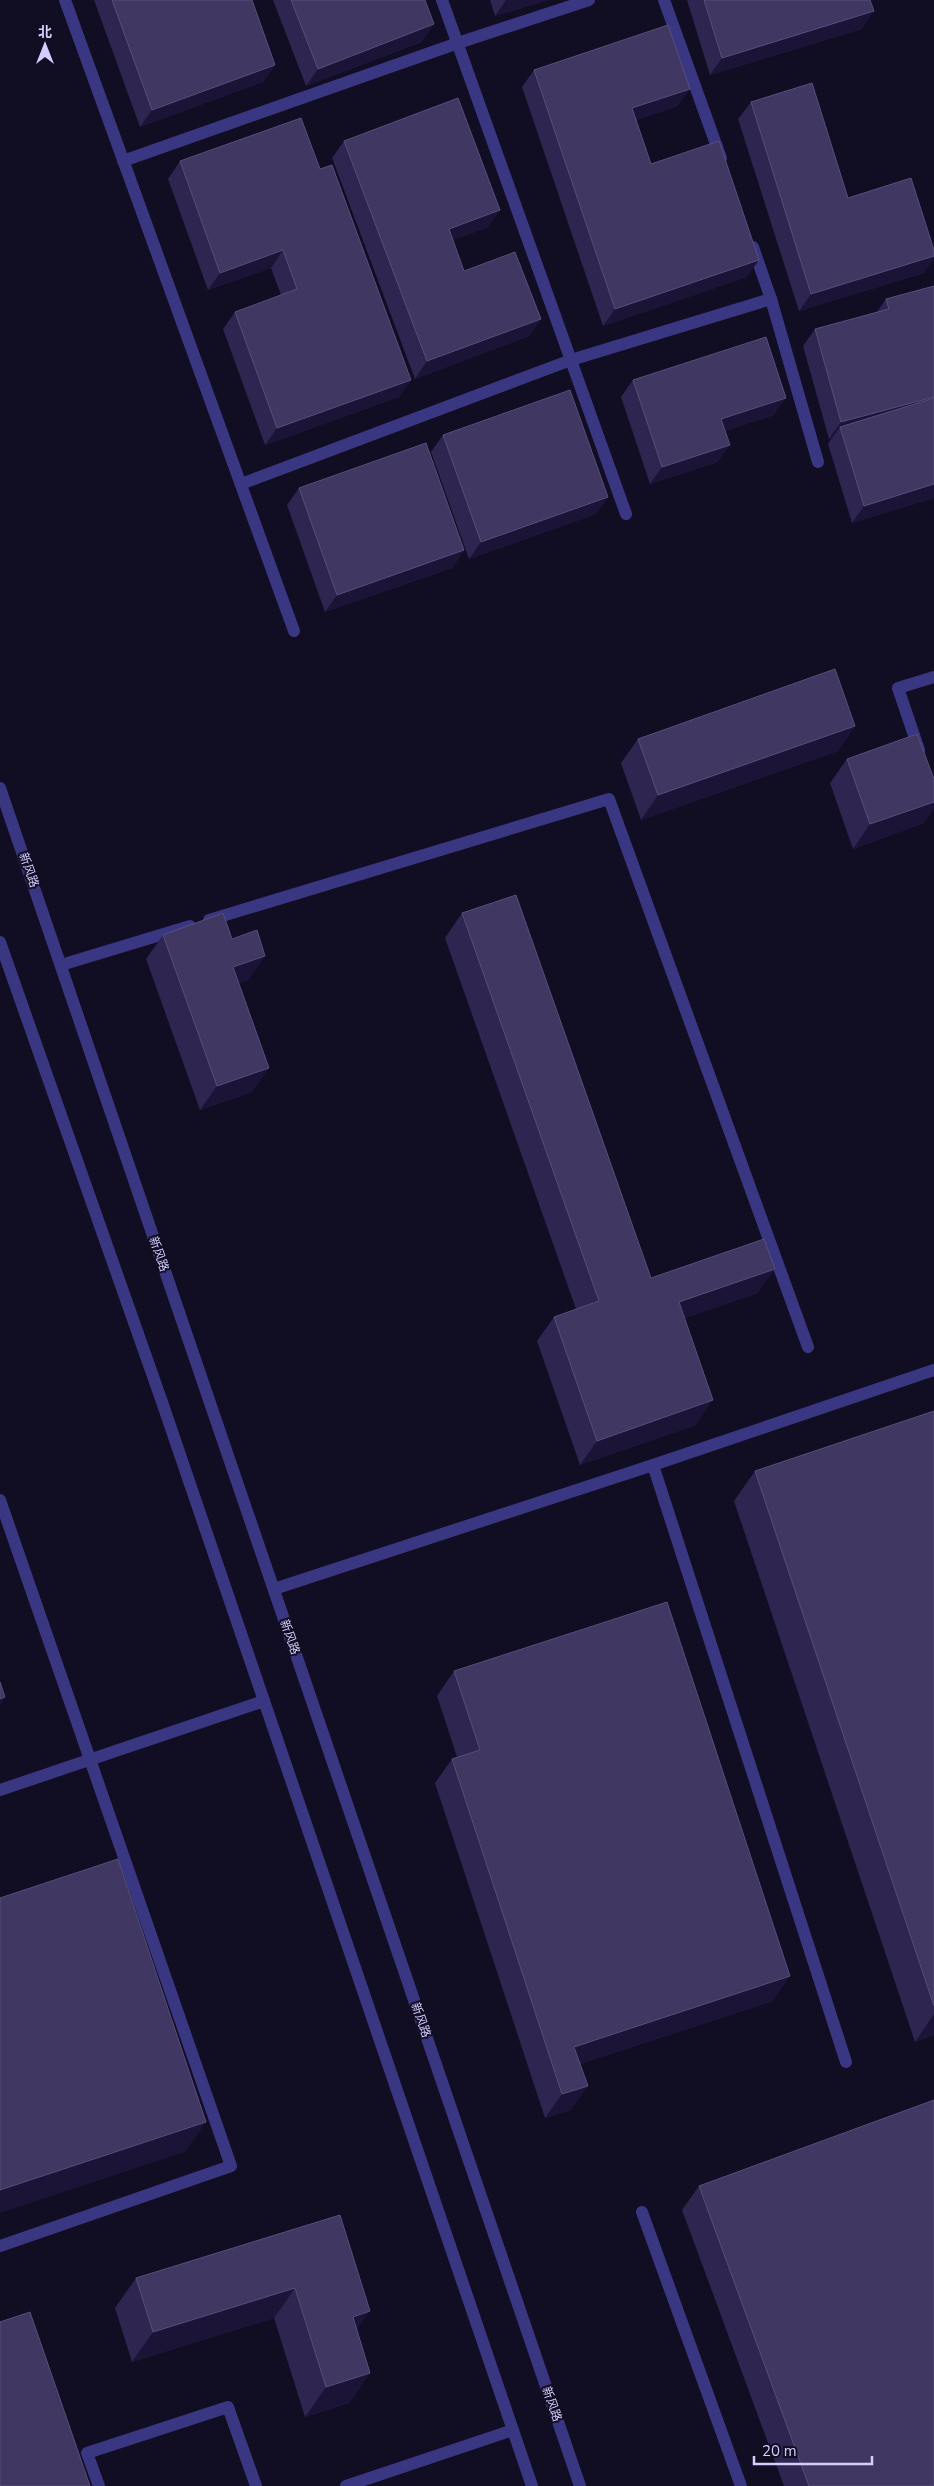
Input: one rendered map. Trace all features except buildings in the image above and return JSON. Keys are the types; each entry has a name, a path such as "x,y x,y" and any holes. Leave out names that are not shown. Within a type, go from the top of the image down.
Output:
{"street":[{"path":"65,0 294,631"},
{"path":"442,0 626,514"},
{"path":"124,161 458,43 589,0"},
{"path":"664,0 724,168"},
{"path":"748,233 771,299 818,462"},
{"path":"241,484 571,360 771,299"},
{"path":"924,764 898,688 934,677"},
{"name":"新风路","path":"0,788 580,2486"},
{"path":"61,965 609,799 808,1347"},
{"path":"0,942 264,1701 532,2486"},
{"path":"274,1589 653,1465 934,1370"},
{"path":"653,1465 846,2062"},
{"path":"0,1500 92,1759 231,2166 0,2246"},
{"path":"0,1790 264,1701"},
{"path":"642,2212 741,2486"},
{"path":"99,2486 87,2453 228,2407 256,2486"},
{"path":"346,2486 513,2430"}]}
